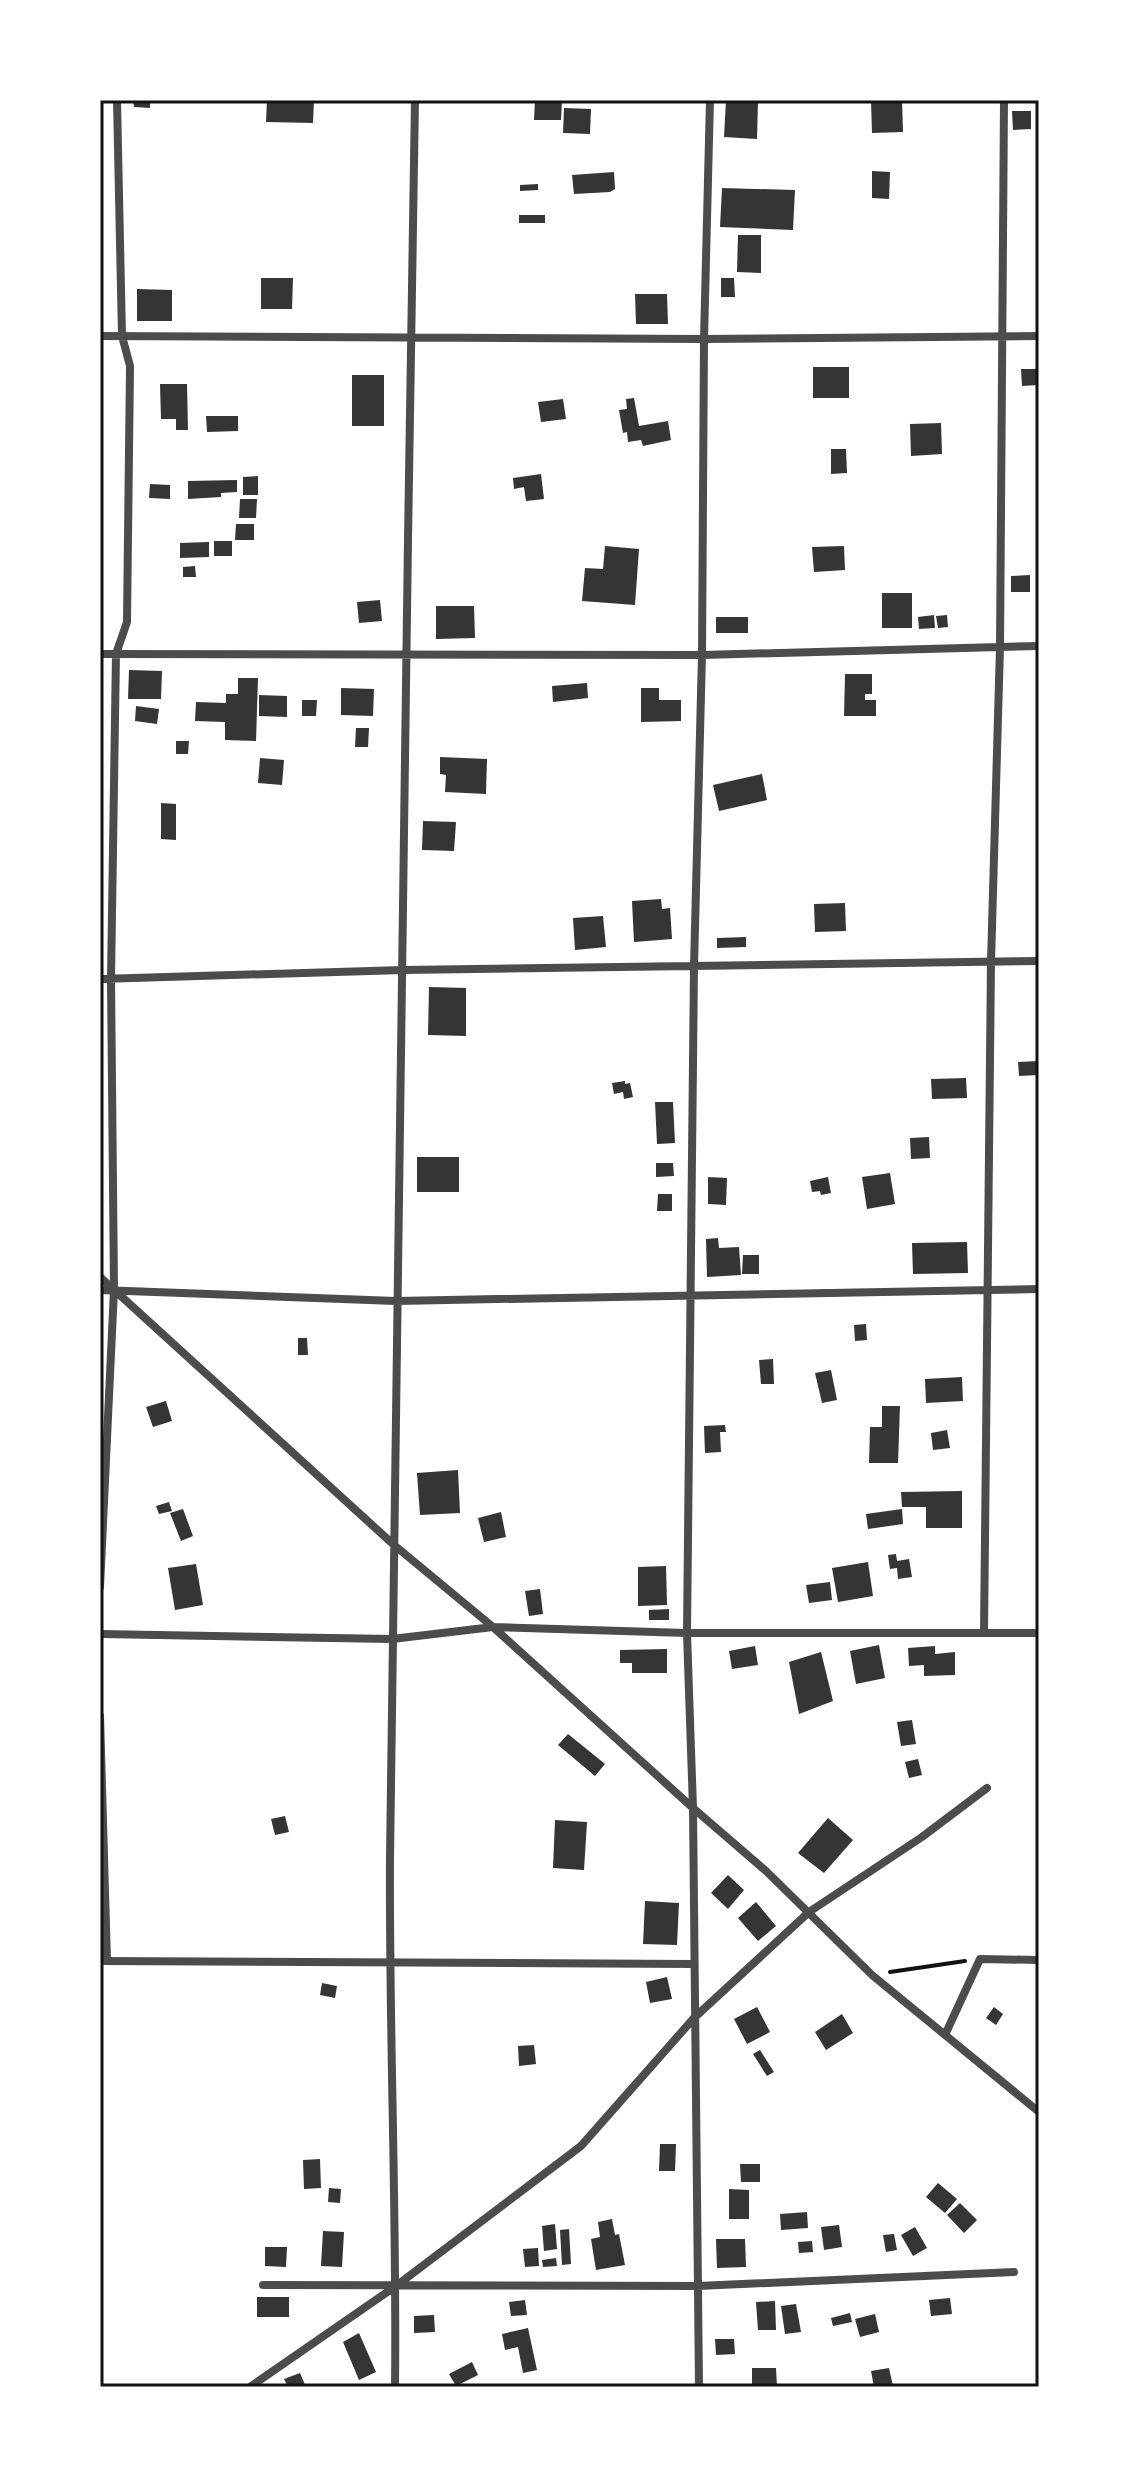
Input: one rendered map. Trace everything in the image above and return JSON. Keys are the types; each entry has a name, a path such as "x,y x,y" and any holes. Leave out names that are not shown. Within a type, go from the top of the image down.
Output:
{"street":[{"path":"100,1587 114,1290 111,979 116,654 127,622 130,366 122,336 117,100"},
{"path":"395,2387 396,2286 389,1961 415,100"},
{"path":"699,2387 693,1808 687,1633 689,1296 710,100"},
{"path":"984,1633 991,962 1000,647 1004,100"},
{"path":"100,336 704,339 1039,336"},
{"path":"100,654 702,655 1039,646"},
{"path":"100,979 403,970 1039,961"},
{"path":"100,1277 394,1545 493,1627 766,1871 872,1975 1039,2112"},
{"path":"100,1290 396,1301 1039,1289"},
{"path":"100,1634 392,1639 493,1627 687,1633 1039,1633"},
{"path":"100,1716 103,1961 693,1964"},
{"path":"250,2387 396,2286 581,2146 694,2018 809,1912 922,1837 987,1788"},
{"path":"945,2035 980,1959 1039,1960"},
{"path":"263,2285 698,2286 1014,2272"}],"path":[{"path":"872,1975 980,1959"}],"building":[{"path":"133,100 150,100 150,108 134,107"},
{"path":"267,100 314,100 313,123 266,122"},
{"path":"535,100 562,100 561,120 534,120"},
{"path":"726,100 758,100 757,139 724,137"},
{"path":"871,100 902,100 903,132 872,133"},
{"path":"564,108 591,109 590,134 563,133"},
{"path":"1012,111 1031,111 1031,129 1013,130"},
{"path":"872,171 890,172 889,199 872,198"},
{"path":"614,172 615,189 610,192 574,194 572,175"},
{"path":"538,184 538,190 520,191 520,185"},
{"path":"722,188 795,190 793,230 720,227"},
{"path":"519,215 545,215 545,223 519,223"},
{"path":"738,235 761,235 761,273 737,272"},
{"path":"261,278 293,278 292,309 261,309"},
{"path":"721,278 734,278 735,297 721,297"},
{"path":"137,289 172,290 172,321 137,321"},
{"path":"635,294 667,294 668,324 636,324"},
{"path":"813,367 849,367 849,398 813,398"},
{"path":"1021,369 1039,369 1039,385 1022,386"},
{"path":"352,375 384,375 384,426 352,426"},
{"path":"160,384 187,384 188,430 176,430 176,419 161,419"},
{"path":"634,398 639,426 668,421 671,440 643,446 641,440 628,442 619,410 627,409 626,399"},
{"path":"563,399 566,419 541,422 538,402"},
{"path":"206,416 238,416 238,431 207,432"},
{"path":"941,423 942,454 911,456 910,424"},
{"path":"831,449 846,449 847,473 831,474"},
{"path":"541,474 544,499 526,501 524,487 514,489 513,478"},
{"path":"258,476 258,495 243,495 243,477"},
{"path":"237,480 237,492 221,493 221,497 188,499 188,481"},
{"path":"150,484 170,485 170,499 149,498"},
{"path":"240,499 257,499 256,518 239,518"},
{"path":"236,524 254,524 254,540 235,540"},
{"path":"214,541 232,541 232,556 214,556"},
{"path":"209,542 209,557 180,558 180,543"},
{"path":"605,546 639,549 635,605 582,601 585,568 603,569"},
{"path":"844,546 845,570 814,572 812,547"},
{"path":"195,566 196,577 183,577 183,567"},
{"path":"1030,575 1030,592 1011,592 1011,576"},
{"path":"882,593 912,593 912,628 882,628"},
{"path":"380,600 382,621 359,623 357,602"},
{"path":"436,606 474,606 475,638 436,639"},
{"path":"934,615 935,628 919,629 918,617"},
{"path":"947,615 948,627 938,628 936,616"},
{"path":"716,617 748,617 748,633 716,633"},
{"path":"129,670 162,671 161,699 128,699"},
{"path":"845,674 872,674 872,694 865,694 865,700 876,700 876,716 844,716"},
{"path":"238,678 258,678 256,741 225,740 225,722 195,721 196,702 226,703 226,694 238,694"},
{"path":"587,683 588,698 553,702 552,686"},
{"path":"341,688 374,689 373,716 341,715"},
{"path":"641,688 659,688 659,700 681,700 681,721 641,722"},
{"path":"259,695 287,696 287,717 259,716"},
{"path":"302,700 317,700 316,716 302,716"},
{"path":"136,706 159,709 157,724 135,721"},
{"path":"356,728 369,728 368,747 355,747"},
{"path":"176,741 189,741 188,754 176,754"},
{"path":"440,757 487,759 486,794 445,792 446,775 440,774"},
{"path":"260,758 284,760 282,785 258,783"},
{"path":"762,774 767,800 719,811 713,785"},
{"path":"161,803 176,804 176,840 161,839"},
{"path":"423,821 456,822 454,851 422,850"},
{"path":"661,899 662,909 670,908 672,939 634,942 632,901"},
{"path":"845,903 846,931 815,932 814,904"},
{"path":"603,916 606,947 575,950 573,918"},
{"path":"746,937 746,947 717,948 717,938"},
{"path":"429,987 466,988 466,1036 428,1035"},
{"path":"1039,1061 1039,1075 1019,1076 1018,1062"},
{"path":"966,1078 967,1098 932,1099 931,1079"},
{"path":"625,1081 625,1084 630,1083 633,1097 624,1099 623,1092 614,1094 612,1083"},
{"path":"655,1102 673,1102 675,1143 657,1144"},
{"path":"929,1137 930,1158 911,1159 910,1138"},
{"path":"417,1157 459,1157 459,1192 417,1192"},
{"path":"656,1163 673,1163 674,1176 656,1177"},
{"path":"890,1173 895,1204 867,1209 862,1177"},
{"path":"708,1177 727,1178 726,1205 708,1204"},
{"path":"828,1177 831,1193 821,1195 820,1191 812,1192 810,1181"},
{"path":"658,1194 672,1194 672,1211 657,1211"},
{"path":"718,1238 719,1248 739,1247 741,1275 707,1277 706,1239"},
{"path":"967,1242 968,1273 913,1274 912,1243"},
{"path":"743,1255 759,1255 759,1274 742,1274"},
{"path":"866,1324 867,1340 855,1341 854,1325"},
{"path":"298,1338 307,1338 308,1355 298,1355"},
{"path":"773,1359 774,1384 761,1384 759,1360"},
{"path":"831,1370 837,1400 822,1403 815,1373"},
{"path":"962,1377 963,1401 926,1403 925,1379"},
{"path":"166,1401 172,1421 153,1427 146,1407"},
{"path":"882,1406 900,1406 898,1463 869,1463 870,1427 882,1427"},
{"path":"725,1425 726,1432 720,1432 721,1452 705,1453 704,1426"},
{"path":"947,1430 950,1448 933,1450 931,1433"},
{"path":"458,1470 460,1513 420,1515 417,1473"},
{"path":"962,1491 962,1528 926,1528 926,1507 902,1507 901,1492"},
{"path":"169,1502 172,1511 159,1514 156,1506"},
{"path":"183,1509 193,1536 181,1541 170,1513"},
{"path":"902,1509 903,1524 868,1529 866,1514"},
{"path":"501,1512 506,1537 484,1542 478,1518"},
{"path":"896,1554 897,1561 909,1559 912,1577 898,1579 897,1568 890,1569 888,1555"},
{"path":"868,1562 873,1596 838,1602 832,1568"},
{"path":"196,1564 203,1605 175,1610 168,1568"},
{"path":"666,1566 667,1605 638,1606 638,1567"},
{"path":"830,1582 832,1600 809,1603 806,1585"},
{"path":"540,1589 543,1614 529,1616 525,1591"},
{"path":"669,1609 669,1620 649,1620 649,1610"},
{"path":"879,1645 885,1678 856,1684 850,1651"},
{"path":"755,1646 758,1665 732,1669 729,1651"},
{"path":"935,1646 935,1654 955,1652 955,1675 924,1676 924,1665 909,1666 908,1648"},
{"path":"667,1649 667,1673 632,1673 632,1663 620,1663 620,1650"},
{"path":"821,1652 833,1701 799,1714 789,1662"},
{"path":"912,1720 916,1744 901,1746 897,1722"},
{"path":"568,1734 605,1764 595,1776 558,1745"},
{"path":"918,1759 922,1775 909,1778 905,1762"},
{"path":"285,1816 289,1832 275,1835 271,1819"},
{"path":"828,1818 853,1840 824,1873 798,1853"},
{"path":"555,1820 587,1822 584,1870 553,1868"},
{"path":"728,1875 744,1890 728,1909 711,1893"},
{"path":"645,1901 679,1903 677,1945 643,1944"},
{"path":"756,1902 776,1926 758,1941 738,1918"},
{"path":"667,1977 672,1999 650,2003 646,1982"},
{"path":"322,1983 337,1986 335,1998 320,1995"},
{"path":"757,2007 770,2032 747,2044 734,2019"},
{"path":"994,2007 1003,2014 996,2025 986,2018"},
{"path":"842,2014 853,2033 826,2050 815,2032"},
{"path":"534,2045 536,2064 519,2066 518,2046"},
{"path":"760,2050 774,2072 767,2076 753,2054"},
{"path":"660,2144 676,2144 675,2171 659,2171"},
{"path":"320,2159 321,2188 304,2189 303,2160"},
{"path":"740,2164 760,2164 760,2182 741,2182"},
{"path":"938,2183 957,2199 945,2213 926,2197"},
{"path":"329,2188 341,2189 340,2203 328,2202"},
{"path":"729,2189 749,2190 749,2219 729,2219"},
{"path":"960,2203 977,2220 964,2233 947,2215"},
{"path":"807,2212 808,2228 781,2230 780,2214"},
{"path":"612,2219 615,2235 619,2234 625,2265 596,2270 591,2239 600,2237 598,2222"},
{"path":"555,2224 557,2249 544,2251 542,2226"},
{"path":"839,2225 842,2247 824,2250 821,2227"},
{"path":"915,2227 927,2248 913,2256 901,2235"},
{"path":"569,2229 571,2264 562,2265 560,2230"},
{"path":"323,2231 344,2232 342,2267 321,2266"},
{"path":"894,2234 897,2250 886,2252 883,2235"},
{"path":"716,2239 745,2239 746,2267 717,2268"},
{"path":"812,2241 813,2252 799,2253 798,2242"},
{"path":"265,2247 287,2247 286,2267 265,2266"},
{"path":"538,2248 539,2266 525,2267 523,2249"},
{"path":"556,2258 557,2266 543,2267 542,2260"},
{"path":"257,2297 289,2297 289,2317 257,2317"},
{"path":"950,2298 952,2314 931,2316 929,2300"},
{"path":"525,2300 527,2315 511,2316 509,2302"},
{"path":"775,2301 776,2330 758,2330 756,2302"},
{"path":"796,2304 801,2332 785,2334 781,2306"},
{"path":"850,2313 852,2322 833,2326 831,2318"},
{"path":"875,2314 879,2332 860,2337 855,2319"},
{"path":"434,2315 435,2332 414,2333 414,2316"},
{"path":"528,2328 537,2370 523,2373 518,2347 505,2350 502,2334"},
{"path":"359,2333 376,2372 359,2380 343,2342"},
{"path":"715,2339 734,2339 735,2354 716,2355"},
{"path":"472,2362 478,2375 456,2386 449,2374"},
{"path":"752,2368 776,2368 777,2387 752,2387"},
{"path":"889,2368 893,2386 874,2387 871,2371"},
{"path":"300,2373 306,2387 288,2387 284,2379"}]}
